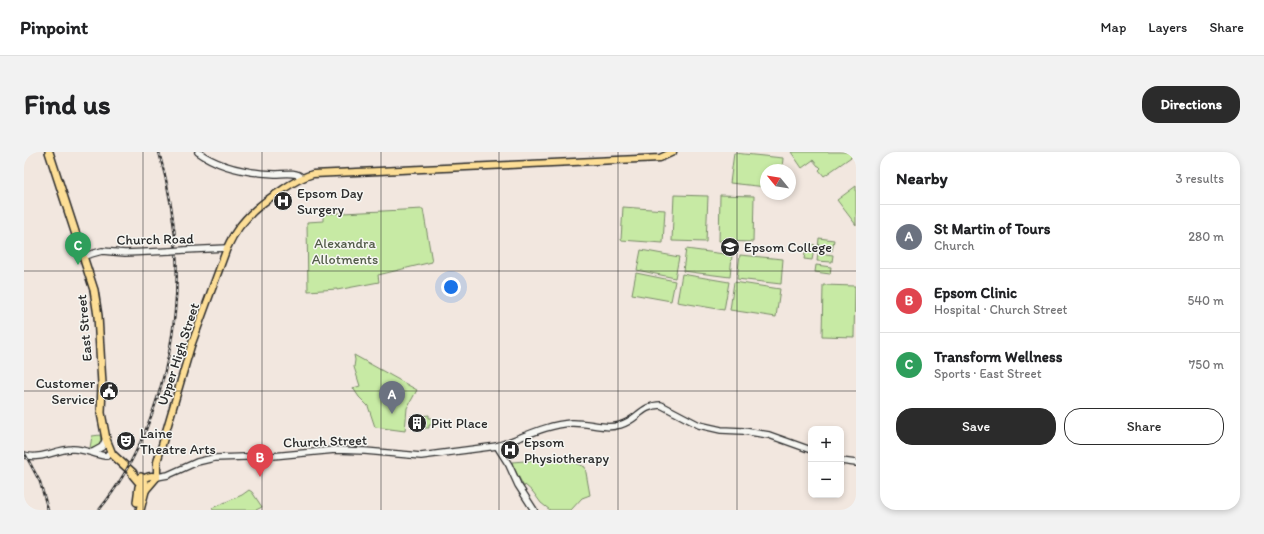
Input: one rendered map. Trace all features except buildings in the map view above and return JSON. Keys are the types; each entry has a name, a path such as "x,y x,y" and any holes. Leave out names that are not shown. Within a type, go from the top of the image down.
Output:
{"highway":[{"name":"East Street","path":"49,152 94,290 97,309 102,384 101,406 110,454 133,473 141,477 142,481"},
{"path":"140,510 145,491 145,484 142,481"},
{"path":"136,510 139,487 142,481"}],"main road":[{"path":"198,152 211,161 237,170 297,174 302,178"},
{"name":"Upper High Street","path":"157,476 157,462 187,361 197,329 227,248 257,206 271,196 302,178 313,174 649,159 663,157 673,152"},
{"name":"Church Road","path":"84,256 102,251 125,253 227,248"},
{"name":"Church Street","path":"157,476 168,475 197,462 214,458 273,456 335,450 421,456 497,446 544,428 562,424 585,423 604,426 621,425 630,422 647,408 656,405 661,405 689,421 703,426 721,430 762,433 808,449"},
{"path":"93,452 102,447 106,439"},
{"path":"497,446 509,465 518,485 534,510"},
{"path":"24,455 38,457 70,449 93,452 105,456 110,454"},
{"path":"844,461 856,463"},
{"path":"142,481 148,481 157,476"},
{"path":"145,491 157,476"}],"green space":[{"path":"791,152 855,152 854,155 824,176 819,170 821,168 813,160 802,168"},
{"path":"734,153 783,158 782,164 760,164 760,186 730,183"},
{"path":"856,186 856,225 837,200"},
{"path":"674,195 708,196 706,242 672,241"},
{"path":"720,195 754,196 753,242 719,241"},
{"path":"623,207 665,210 663,243 621,240"},
{"name":"Alexandra Allotments","path":"423,209 432,262 378,275 379,282 337,290 308,291 307,222 323,221 323,214"},
{"path":"819,238 834,240 832,251 818,249"},
{"path":"807,243 815,245 812,260 804,259"},
{"path":"686,249 732,255 730,277 683,271"},
{"path":"641,250 679,257 675,278 637,270"},
{"path":"818,253 833,255 832,262 817,261"},
{"path":"740,255 783,259 781,284 737,279"},
{"path":"816,265 831,267 830,274 815,272"},
{"path":"636,273 675,281 671,301 632,294"},
{"path":"682,274 729,282 724,310 677,302"},
{"path":"734,282 780,289 776,317 730,310"},
{"path":"823,285 855,286 854,337 822,336"},
{"path":"354,355 417,390 407,408 405,431 375,427 368,406 353,388 360,386 354,367"},
{"path":"429,415 429,418 432,418 432,425 429,425 429,428 422,428 421,416"},
{"path":"100,435 101,440 98,446 90,448 92,436"},
{"path":"556,457 569,460 585,467 590,495 582,498 571,510 550,510 541,503 533,492 525,485 524,487 512,464 512,462 550,459"},
{"path":"249,490 262,507 256,510 213,510 212,508 242,495"}],"railway":[{"path":"99,510 113,492 125,472 136,453 145,432 158,397 167,363 173,328 176,293 174,223 168,188 159,152"},
{"path":"24,452 40,482 48,510"}],"place":[{"name":"Epsom Day Surgery","path":"283,201"},
{"name":"Epsom College","path":"730,247"},
{"name":"Transform Wellness","path":"78,265"},
{"name":"Customer Service","path":"109,391"},
{"name":"St Martin of Tours","path":"392,414"},
{"name":"Pitt Place","path":"417,423"},
{"name":"Laine Theatre Arts","path":"126,441"},
{"name":"Epsom Physiotherapy","path":"510,450"},
{"name":"Epsom Clinic","path":"260,477"}]}
